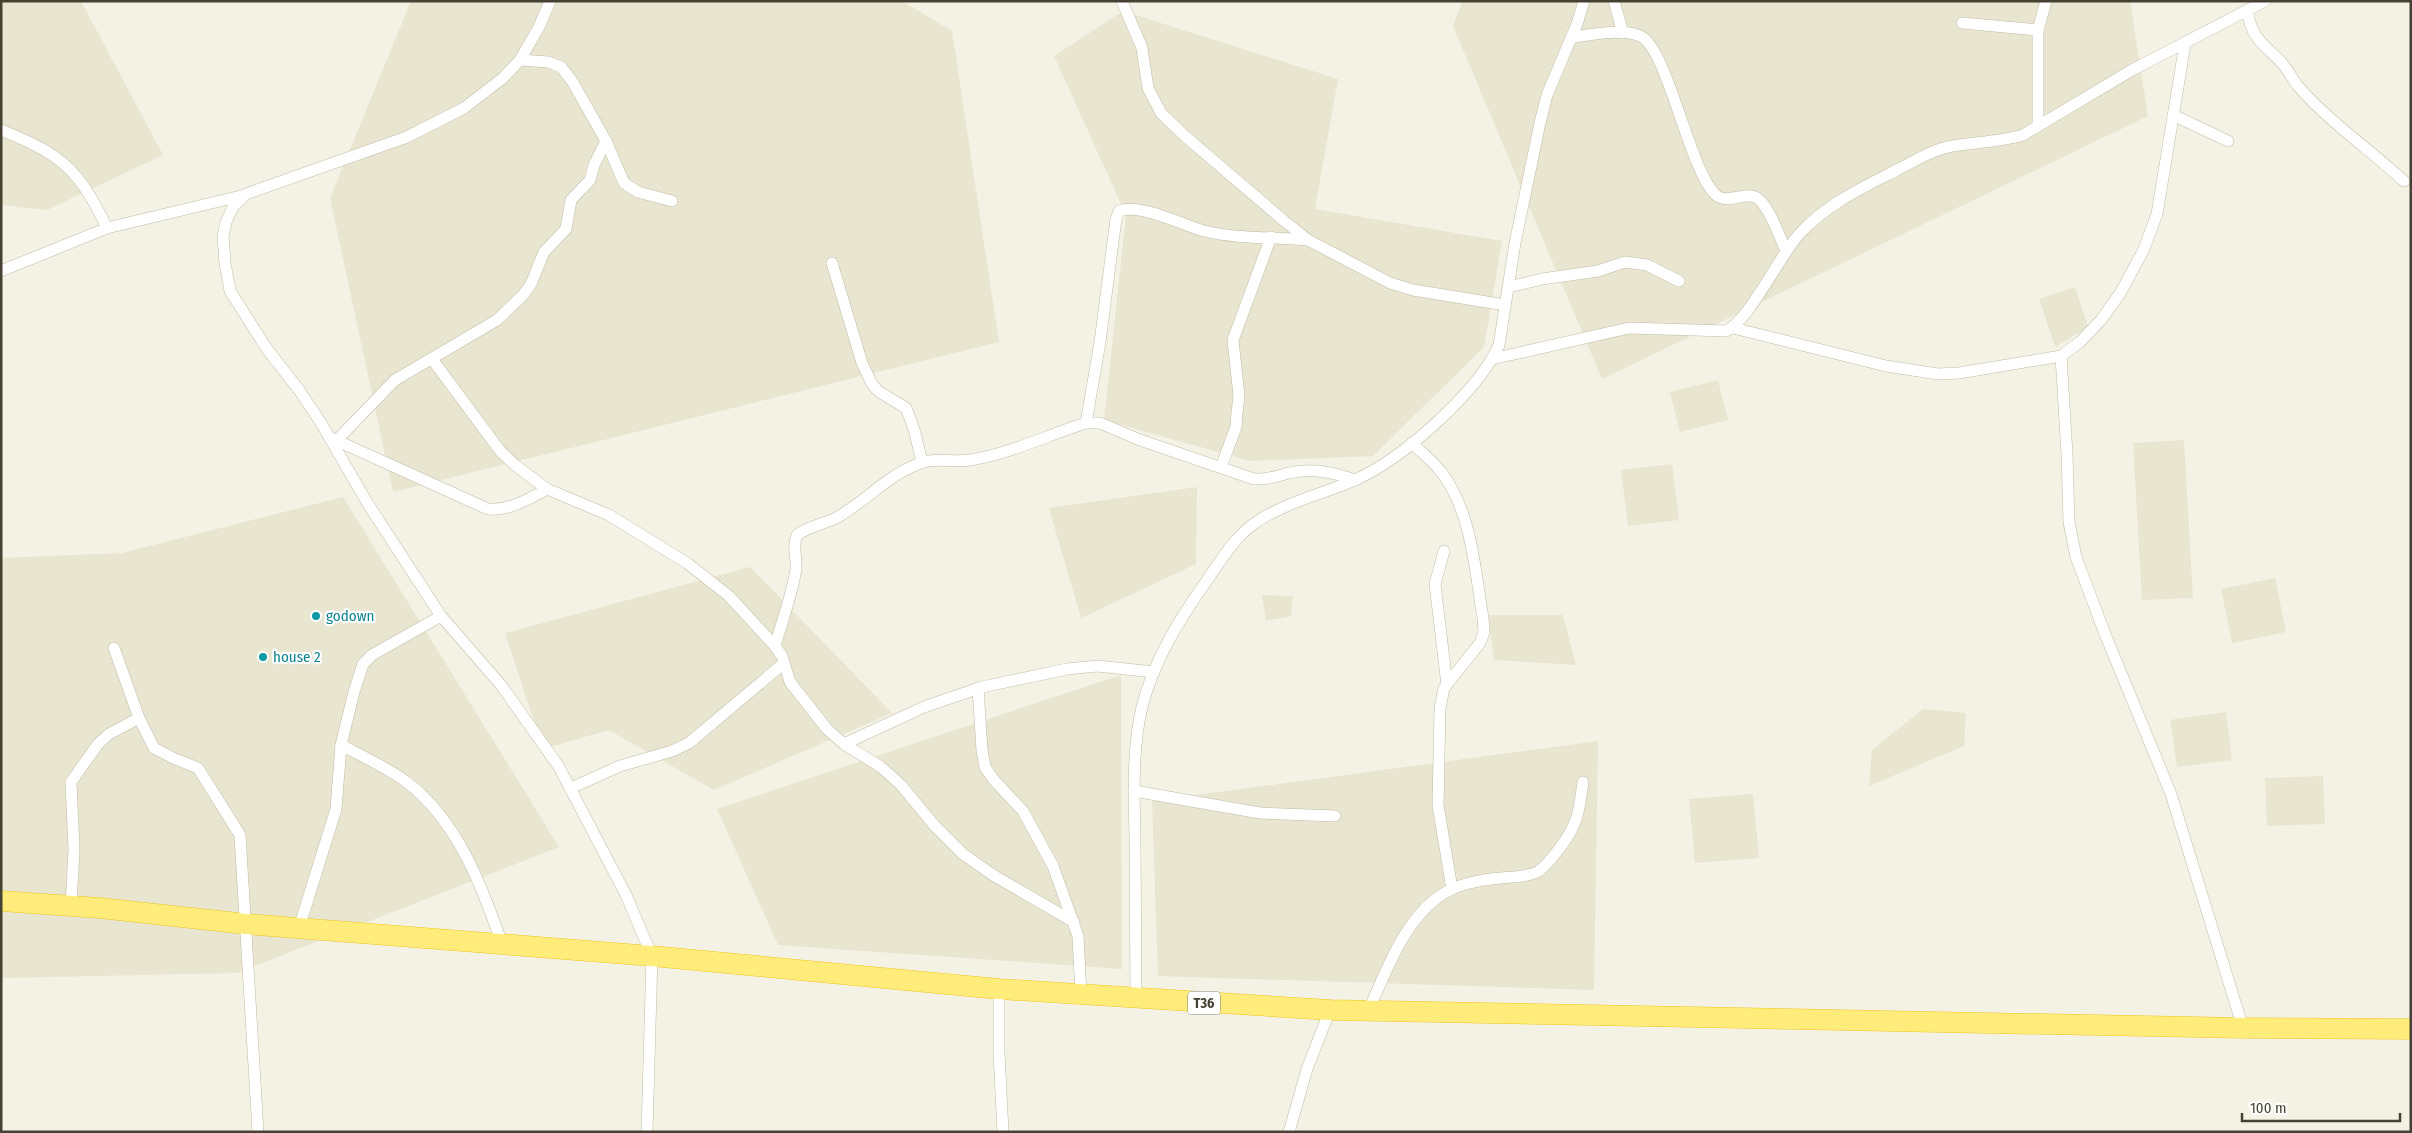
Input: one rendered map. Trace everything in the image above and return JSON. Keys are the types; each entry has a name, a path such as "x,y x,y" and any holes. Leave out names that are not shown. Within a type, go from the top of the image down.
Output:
{"highway":[{"name":"T36","path":"1,901 71,906 246,924 652,956 999,989 1330,1010 2242,1028 2411,1029"}],"street":[{"path":"1,271 107,228 246,194 400,139 442,121 482,96 520,60 539,26 550,1"},
{"path":"1122,1 1142,48 1148,88 1161,113 1186,138 1308,240 1390,283 1413,290 1505,305"},
{"path":"1136,999 1134,791 1142,708 1161,655 1191,603 1227,551 1255,523 1293,504 1378,469 1444,415 1492,359 1498,345 1515,244 1547,95 1572,37 1584,1"},
{"path":"1614,1 1623,33"},
{"path":"2038,126 2038,30 2046,1"},
{"path":"1733,328 1801,232 1844,196 1931,152 1952,146 2008,139 2023,135 2132,70 2265,1"},
{"path":"2247,10 2250,25 2256,39 2283,64 2298,86 2344,130 2404,181"},
{"path":"1962,23 2038,30"},
{"path":"1572,37 1623,33 1640,36 1649,42 1656,53 1683,128 1712,192 1724,199 1755,196 1760,199 1786,251"},
{"path":"1492,359 1629,328 1680,328 1720,332 1733,328 1886,366 1938,374 1959,374 2061,356 2080,342 2101,320 2136,267 2157,214 2185,44"},
{"path":"520,60 548,62 561,67 572,81 606,141 624,183 638,192 672,201"},
{"path":"2173,115 2228,141"},
{"path":"1,130 29,141 60,159 93,199 107,228"},
{"path":"333,439 395,380 497,320 523,294 531,284 544,252 566,229 571,200 590,180 594,165 606,141"},
{"path":"246,194 233,207 226,222 223,236 224,263 230,291 267,349 299,390 333,439 368,504 441,616 501,685 559,766 626,895 652,956 647,1132"},
{"path":"1086,423 1100,342 1116,219 1119,211 1126,208 1144,212 1218,233 1308,240"},
{"path":"1221,467 1237,420 1238,396 1233,340 1271,237"},
{"path":"1509,287 1542,279 1598,272 1624,262 1647,265 1679,282"},
{"path":"832,263 866,371 878,391 906,408 914,428 922,462"},
{"path":"2061,356 2069,522 2076,557 2104,634 2171,794 2242,1028"},
{"path":"432,359 501,452 515,465 547,489 610,515 688,563 728,596 775,646 794,688 827,729 844,744 881,767 901,785 934,825 963,854 993,875 1074,922"},
{"path":"775,646 794,581 796,563 794,546 797,535 804,530 838,517 883,484 909,467 922,462 935,459 968,461 1086,423 1100,424 1140,440 1254,479 1313,470 1332,472 1355,480"},
{"path":"333,439 488,509 498,510 512,506 547,489"},
{"path":"1412,443 1442,473 1454,494 1464,521 1483,618 1484,632 1480,643 1447,684 1441,696 1438,805 1452,888"},
{"path":"1444,551 1435,584 1447,684"},
{"path":"299,928 336,809 341,745 354,692 367,659 441,616"},
{"path":"114,648 139,718 154,748 198,768 202,772 236,827 241,840 258,1132"},
{"path":"571,788 620,766 689,744 784,663"},
{"path":"844,744 924,707 978,688 1067,669 1097,666 1154,672"},
{"path":"978,688 982,750 986,767 993,779 1016,803 1028,820 1053,866 1078,936 1081,995"},
{"path":"71,906 74,850 71,782 98,744 109,734 139,718"},
{"path":"341,745 381,766 409,784 435,809 455,835 484,892 502,944"},
{"path":"1368,1011 1392,960 1417,918 1438,897 1452,888 1484,879 1531,874 1548,864 1573,830 1579,815 1583,782"},
{"path":"1134,791 1260,813 1335,816"},
{"path":"999,989 999,1052 1003,1132"},
{"path":"1289,1132 1307,1069 1330,1010"}],"shaded area":[{"path":"1,1 81,1 163,155 47,210 1,205"},
{"path":"411,1 902,1 952,31 999,342 393,492 330,198"},
{"path":"1462,1 2130,1 2148,116 1602,379 1453,26"},
{"path":"1123,11 1338,79 1315,209 1502,241 1484,347 1373,456 1250,461 1104,420 1126,215 1054,56"},
{"path":"2075,287 2088,327 2055,347 2039,299"},
{"path":"1718,380 1728,420 1680,432 1670,392"},
{"path":"2184,440 2193,598 2142,600 2133,443"},
{"path":"1672,464 1679,520 1628,526 1621,470"},
{"path":"1197,487 1196,564 1081,618 1049,508"},
{"path":"343,497 559,847 237,973 1,978 1,558 122,553"},
{"path":"750,567 892,713 714,790 609,730 543,749 505,633"},
{"path":"2275,578 2286,632 2232,643 2221,589"},
{"path":"1262,595 1293,596 1291,616 1266,621"},
{"path":"1488,615 1563,615 1576,665 1494,660"},
{"path":"1121,675 1122,969 778,945 717,809"},
{"path":"1923,709 1966,713 1964,746 1869,786 1872,750"},
{"path":"2226,712 2232,760 2177,767 2170,720"},
{"path":"1598,741 1594,990 1158,976 1152,801"},
{"path":"2323,776 2325,824 2267,826 2265,778"},
{"path":"1753,794 1759,858 1695,863 1689,799"}],"place":[{"name":"godown","path":"316,616"},
{"name":"house 2","path":"263,657"}]}
